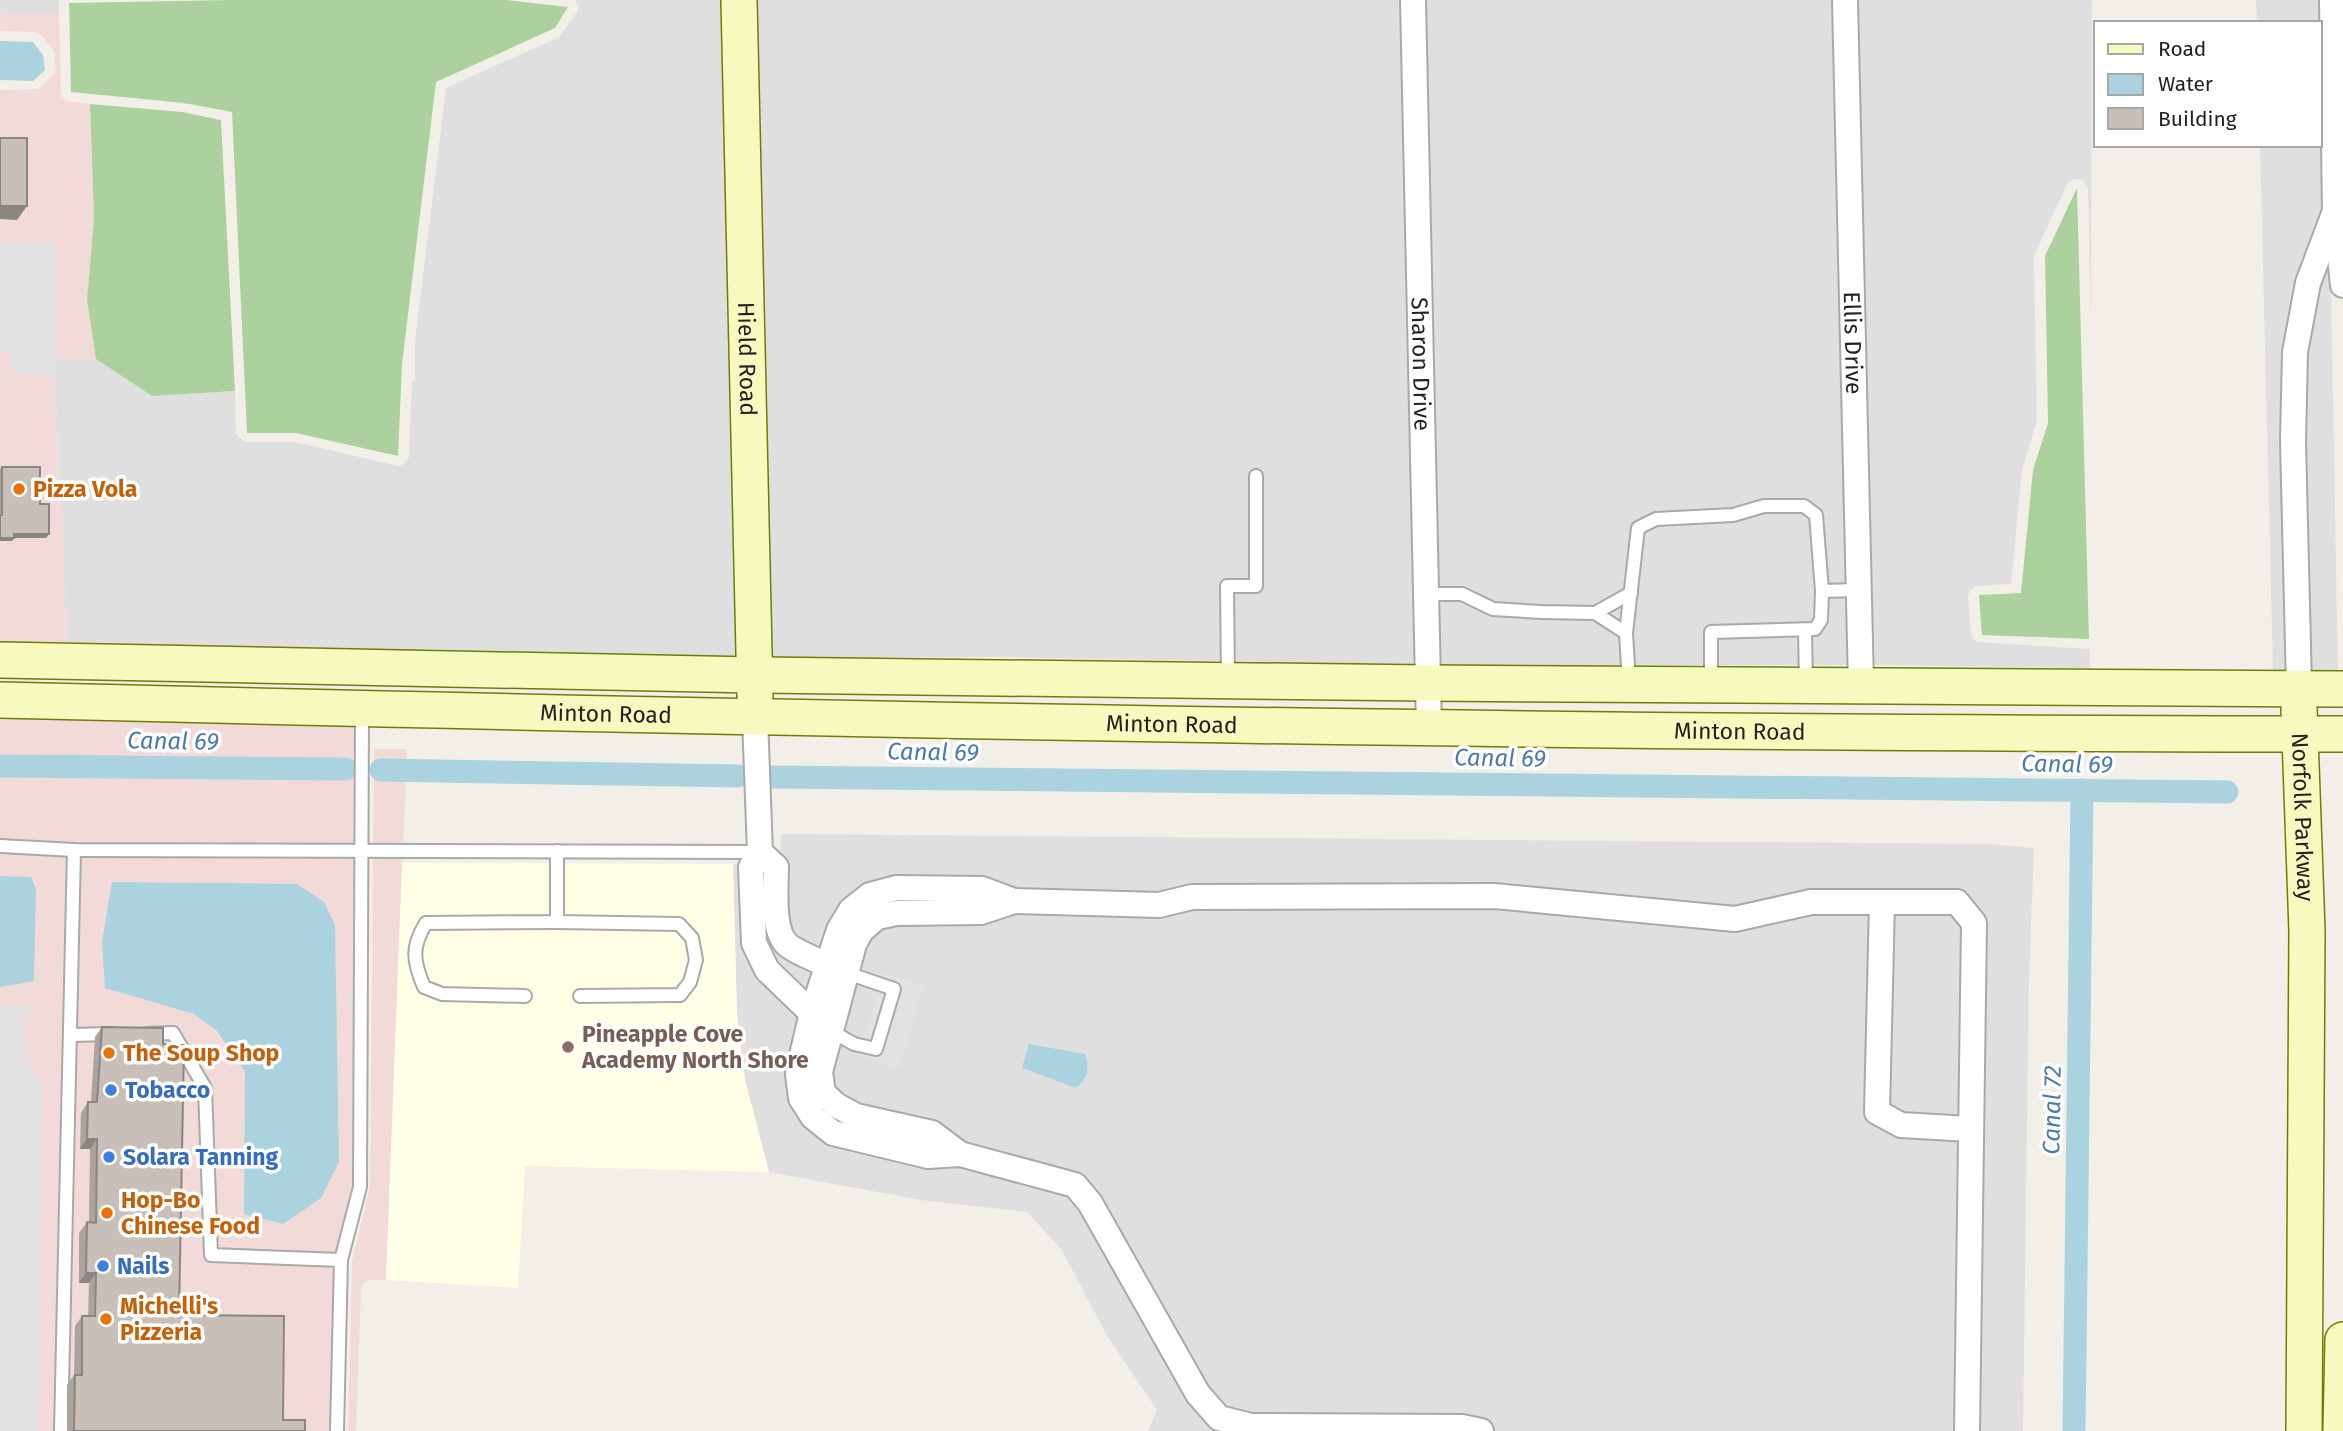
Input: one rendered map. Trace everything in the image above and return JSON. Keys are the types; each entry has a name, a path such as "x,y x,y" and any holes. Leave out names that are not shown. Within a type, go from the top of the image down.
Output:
{"main road":[{"name":"Hield Road","path":"739,0 755,718"},
{"name":"Minton Road","path":"0,660 754,675 2343,689"},
{"path":"362,709 409,685 472,686 520,670"},
{"name":"Norfolk Parkway","path":"2299,688 2306,931 2304,1431"},
{"name":"Minton Road","path":"0,700 755,718 1429,728 2343,734"},
{"path":"2341,1431 2343,1340"}],"street":[{"name":"Sharon Drive","path":"1413,0 1429,728"},
{"name":"Ellis Drive","path":"1845,0 1861,685"},
{"name":"Norfolk Parkway","path":"2332,0 2335,211 2343,285"},
{"name":"Norfolk Parkway","path":"2299,688 2293,441 2295,352 2308,283 2335,211"},
{"path":"755,718 760,852 751,867 754,943 767,970 831,1031"},
{"path":"760,852 776,867 776,915 780,935 788,946 838,969"},
{"path":"903,1138 833,1133 813,1117 801,1098 798,1075 813,1013 861,931 877,917 958,901 981,912 1014,901 1159,905 1192,897 1494,896 1735,919 1811,902 1957,902 1974,923 1967,1431"},
{"path":"1882,902 1877,1112 1901,1125 1970,1129"},
{"path":"838,969 831,1031 820,1072 823,1093 836,1105 903,1138 928,1156 960,1154 1076,1185 1090,1203 1198,1394 1219,1419 1269,1428 1462,1427 1481,1431"}],"lane":[{"path":"1228,680 1227,586 1256,586 1256,476"},
{"path":"1629,684 1626,633 1638,528 1656,519 1733,515 1764,506 1804,506 1816,515 1822,592 1821,620 1815,629 1805,631 1711,632 1711,684"},
{"path":"1822,592 1859,590"},
{"path":"1426,594 1462,594 1493,608 1595,613 1630,593"},
{"path":"1595,613 1626,633"},
{"path":"1805,631 1806,684"},
{"path":"337,1431 341,1260 359,1187 362,709"},
{"path":"0,846 74,850 760,852"},
{"path":"61,1431 74,850"},
{"path":"557,851 557,922"},
{"path":"525,996 442,994 424,987 415,966 415,940 426,923 557,922 679,924 692,938 696,960 690,982 680,995 580,996"},
{"path":"831,1031 853,1044 876,1049 894,989 838,969"},
{"path":"70,1035 173,1033 205,1088 211,1255 341,1260"}],"shaded area":[{"path":"0,0 59,0 59,14 0,13"},
{"path":"575,0 727,0 741,658 67,645 54,359 96,359 152,396 235,391 236,433 247,442 295,442 398,466 404,464 409,457 415,341 446,88 559,37 577,12 579,6"},
{"path":"752,0 1400,0 1415,665 992,657 767,658"},
{"path":"1425,0 1832,0 1848,665 1441,665"},
{"path":"1858,0 2092,0 2091,328 2088,188 2083,180 2074,179 2067,184 2034,256 2037,421 2022,469 2011,584 1975,586 1968,596 1971,635 1976,642 2090,649 2090,668 1874,665"},
{"path":"2256,0 2319,0 2319,21 2257,21"},
{"path":"0,13 59,14 61,95 66,101 90,104 94,218 87,300 96,359 54,359 67,645 0,643 0,90 39,89 56,72 54,51 42,36 36,32 0,31"},
{"path":"2260,147 2321,147 2322,210 2296,281 2282,352 2280,441 2285,671 2273,671"},
{"path":"56,243 55,375 12,373 10,351 0,351 0,244"},
{"path":"2328,266 2331,290 2338,672 2311,671 2305,441 2307,353 2321,286"},
{"path":"0,700 362,709 360,1187 341,1260 337,1431 0,1431"},
{"path":"374,749 407,749 386,1280 368,1280 363,1283 361,1289 356,1431 348,1431 352,1261 370,1187"},
{"path":"781,834 1990,844 2034,848 2029,977 2023,1431 1148,1431 1157,1410 1106,1334 1062,1250 1027,1212 921,1200 769,1172 745,1080 737,1015 733,864 780,862"},
{"name":"Pineapple Cove Academy North Shore","path":"402,863 733,864 737,1015 745,1080 769,1172 525,1166 518,1288 386,1280"},
{"path":"883,972 924,985 900,1068 860,1057"},
{"path":"0,1005 34,1006 21,1025 25,1051 42,1089 38,1431 0,1431"}],"green space":[{"path":"506,0 568,7 555,28 436,82 402,364 398,456 296,433 247,433 232,112 184,103 71,92 69,3"},
{"path":"90,104 182,112 221,120 235,391 152,396 96,359 87,300 94,218"},
{"path":"2077,188 2089,639 1982,635 1979,595 2021,593 2033,470 2048,423 2045,256"}],"water":[{"path":"0,41 33,42 43,55 45,70 33,81 0,80"},
{"path":"0,876 31,877 36,889 34,981 0,987"},
{"path":"112,882 297,884 324,902 335,925 339,1162 321,1198 283,1224 244,1214 245,1071 217,1031 194,1014 105,988 102,942"},
{"path":"1029,1044 1085,1054 1088,1069 1083,1081 1076,1088 1022,1068"}],"building":[{"path":"0,138 27,138 27,206 0,206"},
{"name":"Pizza Vola","path":"2,467 40,467 40,504 49,504 49,534 14,534 14,538 0,538"},
{"path":"102,1027 163,1028 163,1044 184,1045 179,1315 284,1316 283,1420 305,1420 305,1431 74,1431 75,1375 82,1375 82,1316 95,1316 96,1273 86,1273 87,1222 96,1223 97,1139 87,1139 88,1102 97,1102"}],"waterway":[{"name":"Canal 69","path":"0,766 345,769"},
{"name":"Canal 69","path":"381,770 738,776"},
{"name":"Canal 69","path":"773,777 2227,792"},
{"name":"Canal 72","path":"2074,1431 2082,790"}],"place":[{"name":"Pizza Vola","path":"19,489"},
{"name":"Pineapple Cove Academy North Shore","path":"568,1047"},
{"name":"The Soup Shop","path":"109,1053"},
{"name":"Tobacco","path":"111,1090"},
{"name":"Solara Tanning","path":"109,1157"},
{"name":"Hop-Bo Chinese Food","path":"107,1213"},
{"name":"Nails","path":"103,1266"},
{"name":"Michelli's Pizzeria","path":"106,1319"}]}
